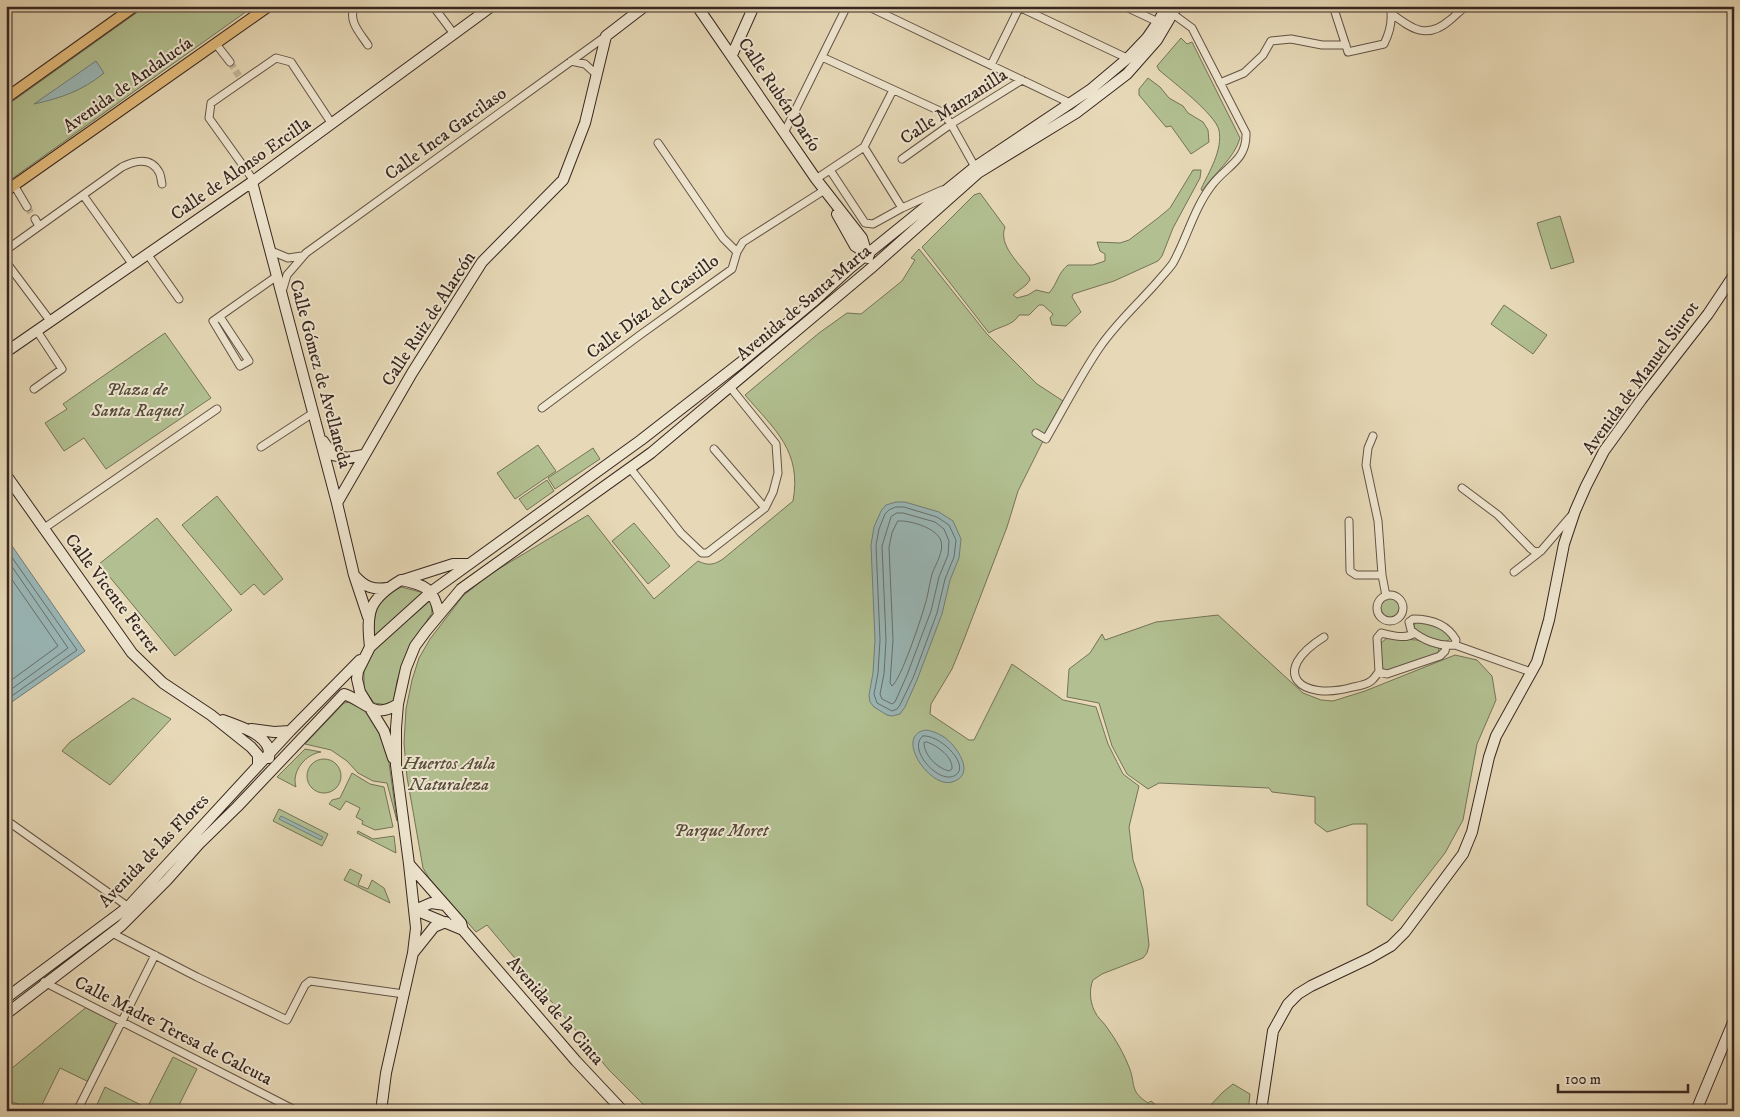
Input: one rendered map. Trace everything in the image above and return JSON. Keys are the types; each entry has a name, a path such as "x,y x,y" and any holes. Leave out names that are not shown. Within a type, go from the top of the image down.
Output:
{"main road":[{"path":"6,98 122,10 136,6"},
{"name":"Avenida de Andalucía","path":"10,188 269,6"}],"street":[{"path":"355,6 352,20 368,45"},
{"path":"433,6 454,34"},
{"name":"Calle de Alonso Ercilla","path":"6,352 253,182 492,6"},
{"path":"606,36 645,6"},
{"name":"Calle Rubén Darío","path":"697,6 785,131 859,243"},
{"path":"732,55 754,6"},
{"path":"785,131 846,6"},
{"path":"867,6 1070,103 1076,113"},
{"path":"1124,6 1158,22"},
{"path":"1333,6 1347,48"},
{"path":"1391,10 1411,28 1424,31 1437,29 1450,20 1458,8 1468,6"},
{"path":"991,65 1018,7 1132,62"},
{"path":"1036,433 1046,439 1100,346 1116,325 1144,298 1172,264 1192,218 1212,185 1236,163 1246,141 1246,133 1192,28 1172,9"},
{"name":"Avenida de Santa Marta","path":"381,1111 386,1073 413,953 416,928 396,766 396,728 398,704 406,668 416,646 439,614 461,589 651,453 870,269 976,170 1070,103 1132,62 1158,22 1172,9"},
{"name":"Avenida de Santa Marta","path":"396,766 384,731 360,692 357,679 358,670 369,650 432,592 641,440 740,363 813,302 850,268 947,188 1076,113 1096,99 1132,62 1157,40 1172,9"},
{"path":"1220,83 1244,74 1263,55 1271,41 1291,39 1347,48 1384,44 1390,27 1391,10"},
{"name":"Calle Inca Garcilaso","path":"282,293 287,275 303,256 606,36"},
{"name":"Calle Ruiz de Alarcón","path":"337,503 412,373 482,262 563,180 580,139 606,36"},
{"path":"216,44 230,62"},
{"path":"822,57 942,112 951,124 976,170"},
{"path":"253,182 209,118 211,103 240,79 276,58 291,62 332,124"},
{"path":"572,61 585,64 597,75"},
{"name":"Calle Manzanilla","path":"902,159 951,124 1022,80"},
{"path":"816,179 864,147 893,90"},
{"path":"658,143 723,238 737,252"},
{"path":"864,147 902,208"},
{"path":"6,250 122,167 135,160 150,163 159,172 162,184"},
{"path":"830,170 865,223 873,224 902,208 947,188"},
{"name":"Calle Rubén Darío","path":"816,179 867,254 870,269"},
{"name":"Calle Gómez de Avellaneda","path":"253,182 354,575 368,617"},
{"path":"10,188 27,207"},
{"name":"Calle Díaz del Castillo","path":"542,408 732,269 737,252 743,242 823,191"},
{"path":"83,195 132,265"},
{"path":"35,219 39,226"},
{"path":"850,268 859,243 884,240"},
{"path":"270,250 288,258 303,256"},
{"path":"148,254 179,299"},
{"path":"867,254 881,258"},
{"path":"6,262 50,322"},
{"name":"Avenida de Manuel Siurot","path":"1260,1111 1273,1030 1288,1004 1298,994 1311,986 1391,946 1404,932 1463,854 1472,832 1489,757 1496,736 1536,662 1549,620 1564,544 1586,486 1604,451 1708,314 1730,284 1734,275"},
{"path":"220,316 249,361 240,366 213,321 220,316 277,276"},
{"path":"34,389 62,369 37,331"},
{"path":"630,468 686,542 702,553 707,553 765,508 773,492 778,473 776,444 730,387"},
{"path":"43,529 217,409"},
{"path":"261,447 313,413"},
{"path":"319,436 333,455 348,458 363,455"},
{"path":"1373,436 1368,448 1366,465 1378,520 1382,575 1386,596"},
{"path":"714,449 765,508"},
{"name":"Calle Vicente Ferrer","path":"6,475 132,654 163,683 210,715 251,747 270,754"},
{"path":"1462,488 1498,515 1531,549 1535,552 1541,551"},
{"path":"1514,572 1541,551 1575,511"},
{"path":"1349,521 1350,571 1356,574 1382,575"},
{"path":"368,617 373,604 387,588 401,580 453,564 470,564"},
{"path":"354,575 363,585 371,588 387,588"},
{"path":"401,580 420,584 432,592 439,614"},
{"path":"1386,596 1394,596 1401,600 1403,608 1400,616 1396,619 1384,619 1379,613 1378,605 1380,601 1386,596"},
{"path":"1400,616 1410,622"},
{"name":"Avenida de Santa Marta","path":"368,617 369,650"},
{"path":"1410,622 1413,619 1420,619 1441,624 1451,632 1456,640 1455,645"},
{"path":"1410,622 1409,626 1414,633 1434,643 1446,646 1455,645 1531,672"},
{"path":"1324,637 1302,654 1294,666 1294,676 1303,687 1329,692 1345,690 1371,681 1378,672 1377,638 1381,634 1412,636 1414,633"},
{"path":"1378,672 1387,674 1440,656 1445,651 1446,646"},
{"name":"Avenida de las Flores","path":"6,1014 112,933 258,766 369,650"},
{"path":"336,702 344,694 372,710 388,710 398,704"},
{"name":"Avenida de las Flores","path":"270,754 279,750 318,708 336,702"},
{"name":"Avenida de las Flores","path":"6,998 132,909 167,880 198,844 250,794 336,702"},
{"name":"Calle Vicente Ferrer","path":"210,715 260,736 266,742 270,754"},
{"name":"Calle Vicente Ferrer","path":"239,727 274,732 290,731"},
{"path":"251,747 258,755 258,766"},
{"name":"Avenida de las Flores","path":"250,794 249,783 268,762 270,754"},
{"path":"6,820 132,909"},
{"name":"Avenida de la Cinta","path":"409,864 461,923 464,930 576,1061 623,1111"},
{"path":"415,910 431,903 445,906"},
{"name":"Avenida de la Cinta","path":"415,910 464,930"},
{"path":"413,953 434,927 446,922"},
{"path":"112,933 287,1020 305,985 310,981 404,994"},
{"path":"77,1111 155,955"},
{"name":"Calle Madre Teresa de Calcuta","path":"36,976 46,984 297,1111"},
{"path":"1696,1111 1734,1020"}],"green space":[{"path":"146,6 254,6 6,183 6,106"},
{"path":"1181,38 1187,44 1192,42 1240,138 1229,159 1202,191 1201,189 1217,153 1220,138 1219,130 1216,123 1202,107 1159,70 1157,66"},
{"path":"1148,78 1160,87 1169,98 1183,106 1188,113 1203,122 1208,130 1209,142 1191,154 1171,126 1166,127 1139,95 1139,89"},
{"path":"1193,170 1201,170 1200,178 1173,228 1162,256 1158,261 1114,281 1073,294 1072,297 1081,312 1066,326 1052,325 1050,318 1053,314 1043,305 1039,305 1029,315 1019,315 1010,324 989,333 922,247 974,195 980,193 1005,227 1004,240 1007,247 1030,280 1013,295 1017,298 1028,295 1036,290 1049,293 1068,265 1093,265 1105,261 1105,254 1100,251 1097,242 1120,243 1129,240 1170,208"},
{"path":"1560,216 1574,262 1551,269 1537,223"},
{"name":"Parque Moret","path":"919,249 987,334 1037,384 1063,401 1018,491 1007,527 963,642 952,669 931,704 930,714 969,740 974,740 1012,664 1063,700 1096,707 1108,744 1123,774 1139,786 1129,827 1133,860 1143,889 1149,945 1147,953 1143,958 1102,974 1093,980 1091,999 1095,1013 1111,1033 1125,1057 1135,1091 1142,1099 1148,1103 1151,1101 1163,1111 650,1111 609,1070 487,925 476,932 429,878 423,868 407,777 404,743 406,709 412,680 419,658 430,639 463,596 487,576 588,515 654,599 698,561 711,564 723,559 793,501 794,468 790,455 776,431 745,395 819,333 847,313 861,314 902,281 915,260 911,258"},
{"path":"1504,305 1547,335 1533,354 1491,324"},
{"name":"Plaza de Santa Raquel","path":"165,333 211,398 106,469 84,438 64,451 45,423 67,409 63,404"},
{"path":"538,445 556,471 515,499 497,473"},
{"path":"593,448 600,459 555,489 548,478"},
{"path":"547,480 554,491 527,510 519,499"},
{"path":"217,496 283,579 264,595 254,584 241,595 182,525"},
{"path":"157,518 232,610 175,656 99,564"},
{"path":"634,523 670,566 648,584 612,541"},
{"path":"401,587 424,593 374,637 374,620 378,607 387,596"},
{"path":"1390,598 1397,601 1400,608 1397,615 1390,618 1383,615 1380,608 1383,601"},
{"path":"431,600 432,613 409,647 397,681 394,700 388,705 374,703 364,689 364,671 372,651"},
{"path":"1218,615 1303,693 1321,700 1333,701 1365,691 1455,655 1477,660 1492,676 1496,700 1477,744 1463,820 1445,853 1392,921 1367,905 1367,824 1353,824 1327,832 1315,823 1315,797 1272,792 1269,788 1159,783 1148,789 1127,774 1112,746 1099,703 1067,697 1069,669 1090,653 1102,634 1105,640 1156,622"},
{"path":"1418,621 1439,626 1451,637 1444,642 1435,641 1414,629 1414,625"},
{"path":"1387,638 1417,640 1438,647 1439,650 1438,653 1389,670 1384,669 1381,666 1381,643"},
{"path":"133,698 171,719 110,785 62,751 70,742"},
{"path":"349,702 370,714 386,741 397,821 387,783 373,781 358,773 347,761 331,750 305,744 344,703"},
{"path":"305,749 321,752 310,756 301,764 296,775 296,787 277,777"},
{"path":"324,759 331,760 336,764 340,769 340,783 336,788 331,792 324,793 317,792 312,788 308,783 307,776 308,769 312,764 317,760"},
{"path":"352,773 370,784 384,787 393,827 375,830 362,824 363,821 356,817 360,808 346,801 340,810 329,804 332,800 340,798"},
{"path":"279,809 328,834 322,846 273,821"},
{"path":"358,831 373,839 394,836 396,853 357,833"},
{"path":"350,869 362,875 358,885 368,889 372,880 384,888 390,903 344,880"},
{"path":"89,1005 122,1022 91,1083 60,1068 39,1111 33,1111 6,1099 6,1073"},
{"path":"173,1057 197,1069 176,1111 158,1111 148,1106"},
{"path":"1233,1084 1250,1094 1248,1111 1205,1111 1223,1092"},
{"path":"105,1087 145,1107 144,1111 94,1111"}],"water":[{"path":"96,61 104,73 88,85 71,93 34,104"},
{"path":"905,502 939,512 953,521 961,539 959,558 950,580 942,614 917,680 905,707 900,714 892,716 874,707 870,702 869,695 873,673 875,640 871,545 874,527 881,511 886,505"},
{"path":"10,543 85,651 6,706 6,546"},
{"path":"926,730 944,737 959,753 964,767 963,773 959,778 952,782 943,782 934,778 918,761 913,741 917,734"},
{"path":"281,816 323,837 321,840 279,819"}],"tunnel":[{"path":"230,62 239,76"},
{"path":"27,207 35,219"}],"park label":[{"name":"Huertos Aula Naturaleza","path":"449,774"}]}
